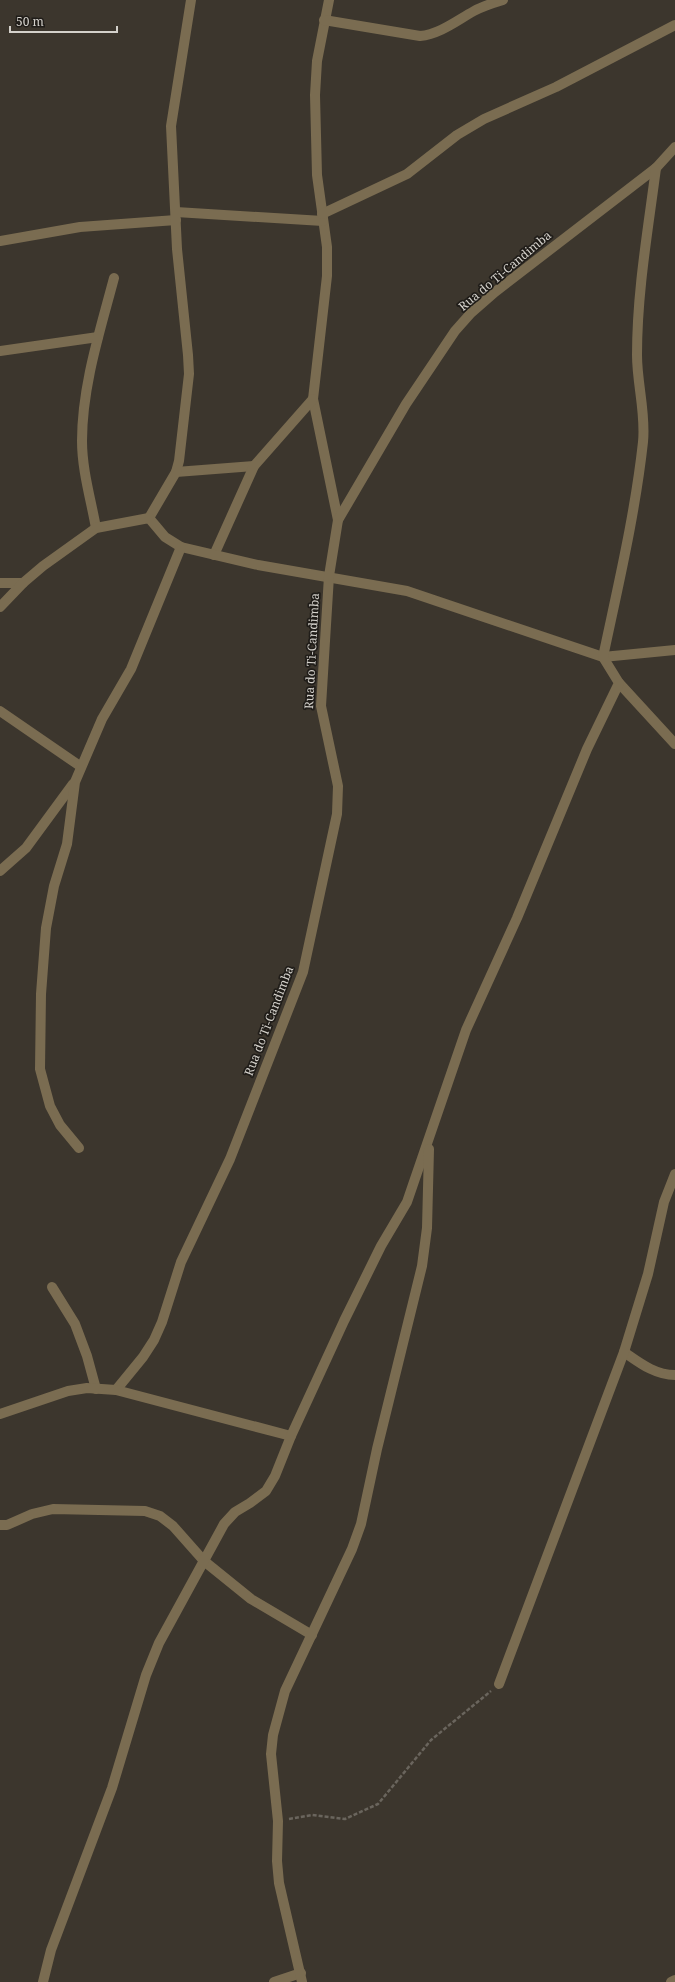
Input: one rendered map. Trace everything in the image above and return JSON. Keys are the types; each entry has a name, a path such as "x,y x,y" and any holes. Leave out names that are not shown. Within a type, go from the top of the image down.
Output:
{"street":[{"path":"0,607 23,583 96,528 149,518 176,472 182,444 189,374 177,249 171,126 191,0"},
{"path":"329,0 317,61 315,95 317,175 327,247 327,276 313,399 338,520"},
{"path":"324,20 420,36 429,35 437,33 475,10 503,0"},
{"path":"0,241 74,227 176,216 323,217 367,192 408,174 457,135 484,119 556,87 675,25"},
{"name":"Rua do Ti-Candimba","path":"116,1390 143,1357 154,1340 162,1322 181,1262 230,1159 303,972 338,814 338,786 321,706 329,576 338,520 406,404 455,331 471,313 495,292 656,168 675,147"},
{"path":"656,168 639,300 637,356 643,415 643,441 634,510 603,657 619,683 675,744"},
{"path":"96,528 82,442 84,407 98,337 114,278"},
{"path":"0,350 98,337"},
{"path":"214,555 254,466 313,399"},
{"path":"176,472 254,466"},
{"path":"149,518 165,537 181,547 258,565 329,576 417,594 603,657 675,650"},
{"path":"78,1148 60,1125 50,1106 40,1069 41,994 46,928 54,886 67,844 75,782 80,766 102,719 131,669 181,547"},
{"path":"0,583 23,583"},
{"path":"42,1982 51,1950 112,1788 146,1675 159,1643 224,1524 235,1512 250,1504 266,1491 281,1463 291,1436 381,1246 407,1202 429,1142 466,1030 517,918 587,749 619,683"},
{"path":"0,712 80,766"},
{"path":"0,871 26,848 75,782"},
{"path":"274,1982 302,1978 279,1883 277,1861 278,1821 271,1754 273,1735 285,1691 352,1549 361,1524 426,1245 429,1142"},
{"path":"499,1684 624,1352 648,1274 664,1202 675,1174"},
{"path":"52,1287 75,1324 87,1356 96,1388"},
{"path":"624,1352 645,1367 658,1372 675,1375"},
{"path":"0,1414 68,1391 96,1388 116,1390 291,1436"},
{"path":"0,1525 7,1525 32,1514 53,1509 145,1511 160,1516 173,1526 204,1561 251,1599 312,1635"},
{"path":"671,1982 675,1980"}],"path":[{"path":"278,1821 312,1816 345,1819 378,1804 430,1740 499,1684"}]}
